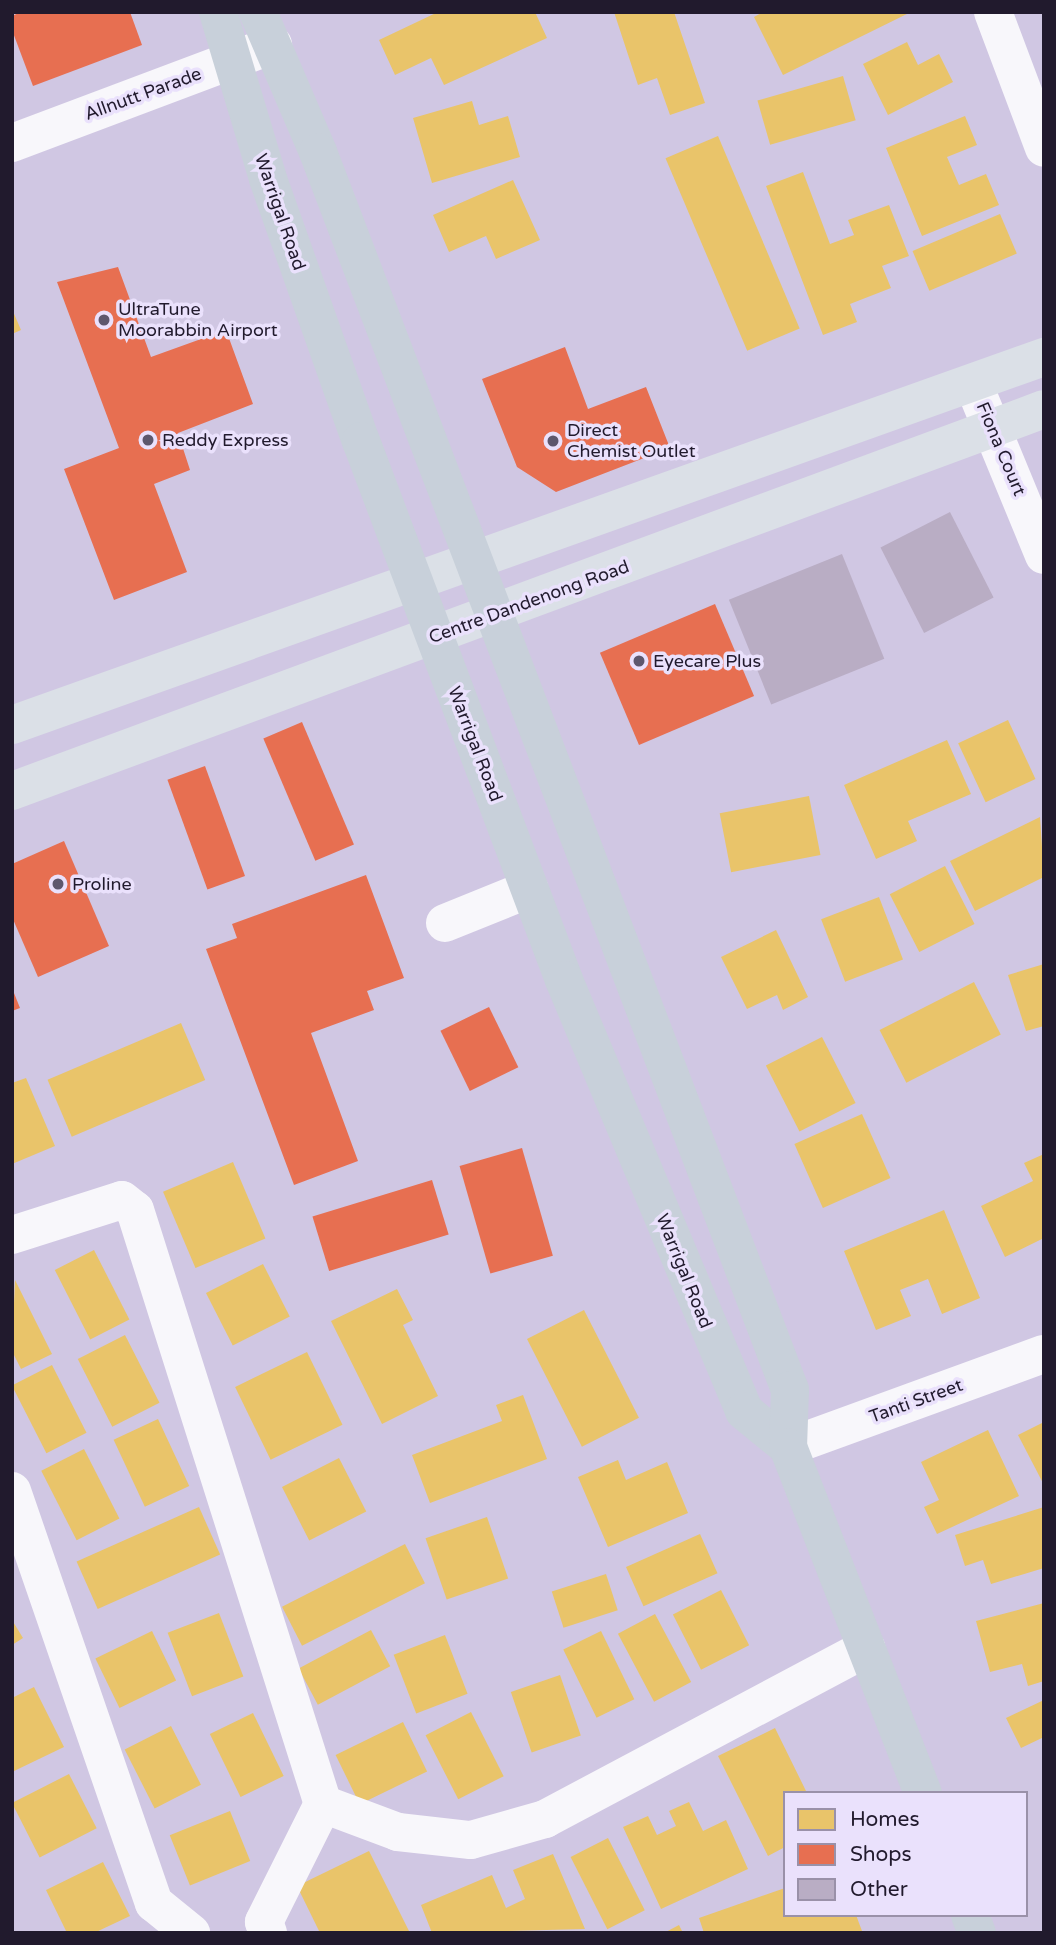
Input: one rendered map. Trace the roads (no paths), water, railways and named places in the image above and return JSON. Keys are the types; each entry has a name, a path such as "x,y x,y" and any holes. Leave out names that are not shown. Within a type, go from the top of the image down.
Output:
{"highway":[{"name":"Warrigal Road","path":"218,12 230,62 414,582 529,889 739,1401 788,1447"},
{"name":"Warrigal Road","path":"266,29 790,1390 788,1447 922,1791"}],"main road":[{"path":"12,725 1044,357"},
{"name":"Centre Dandenong Road","path":"12,791 994,430 1044,409"}],"street":[{"path":"993,12 1044,148"},
{"name":"Allnutt Parade","path":"12,143 230,62 266,29"},
{"name":"Fiona Court","path":"973,383 1044,555"},
{"path":"444,923 529,889"},
{"path":"12,1235 122,1200 135,1210 323,1804 260,1929"},
{"name":"Tanti Street","path":"788,1447 1044,1354"},
{"path":"12,1491 154,1903 191,1933"},
{"path":"323,1804 398,1832 471,1840 545,1819 866,1648"}],"place":[{"name":"UltraTune Moorabbin Airport","path":"104,320"},
{"name":"Reddy Express","path":"148,440"},
{"name":"Direct Chemist Outlet","path":"553,441"},
{"name":"Eyecare Plus","path":"639,661"},
{"name":"Proline","path":"58,884"}]}
